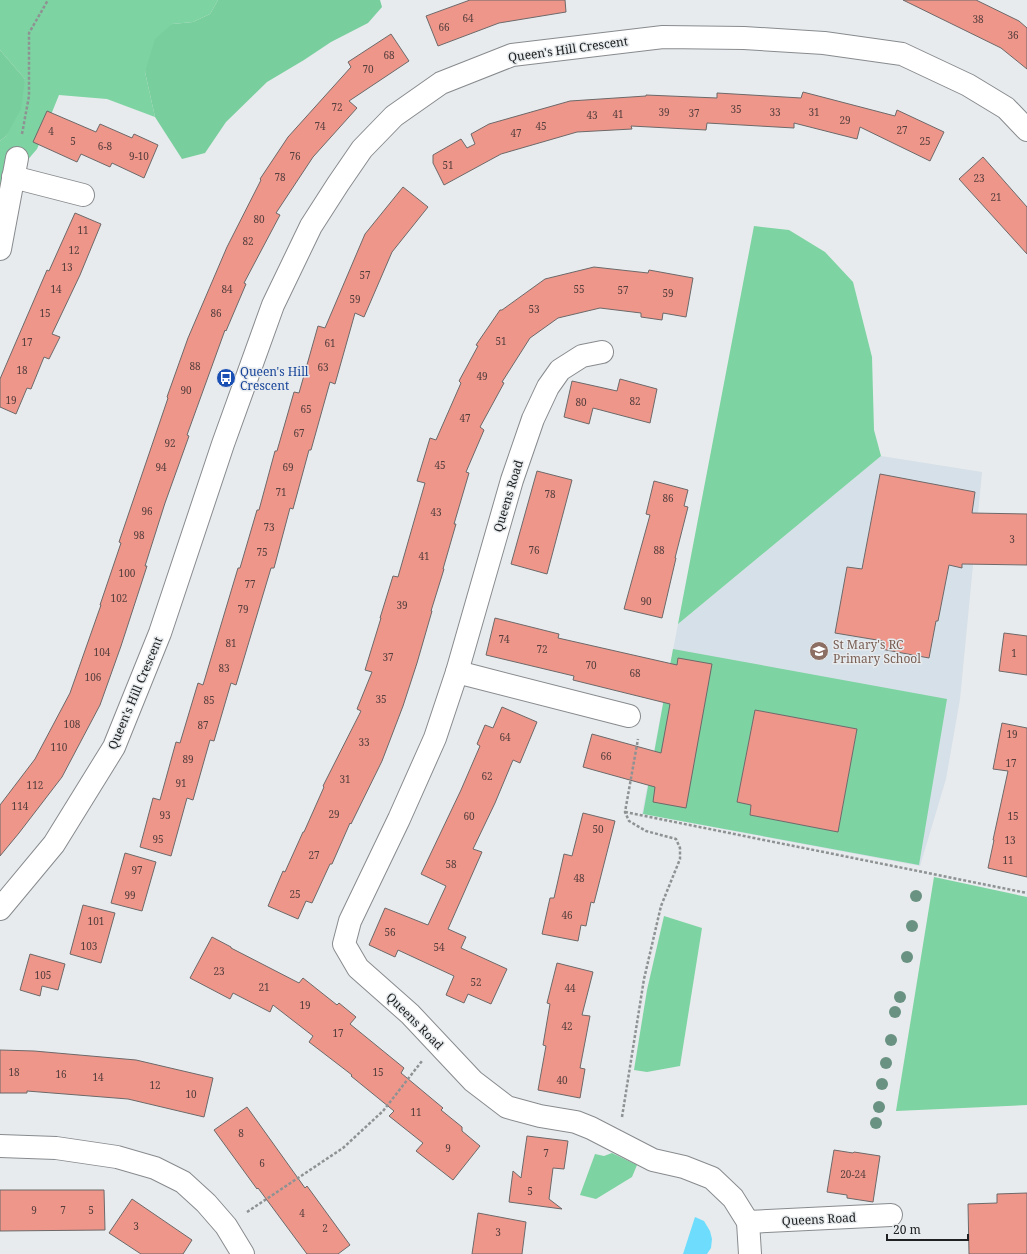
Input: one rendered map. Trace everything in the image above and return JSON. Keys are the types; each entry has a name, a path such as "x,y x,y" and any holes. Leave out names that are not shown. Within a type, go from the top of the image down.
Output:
{"street":[{"name":"Queen's Hill Crescent","path":"0,909 54,844 114,747 160,633 223,444 273,304 311,226 338,184 362,149 394,116 441,83 512,55 663,37 744,38 824,43 902,54 968,85 1006,108 1027,130"},
{"path":"0,249 15,168 83,195"},
{"name":"Queens Road","path":"602,352 582,356 560,370 548,387 533,420 512,480 457,672 435,738 399,820 350,921 344,944 358,968 410,1014 473,1081 507,1106 540,1116 576,1122 654,1160 684,1168 712,1178 733,1198 748,1222 750,1254"},
{"path":"457,672 628,716"},
{"path":"0,1146 56,1148 116,1157 155,1168 183,1182 206,1203 226,1226 243,1254"},
{"name":"Queens Road","path":"748,1222 891,1215"}],"path":[{"path":"15,168 29,96 29,33 48,0"},
{"path":"618,1142 647,965 661,906 680,859 680,848 676,839 646,831 629,821 625,812 642,719 628,716"},
{"path":"625,812 1027,893"},
{"path":"226,1226 343,1148 383,1111 436,1042"}],"shaded area":[{"name":"St Mary's RC Primary School","path":"881,456 982,472 960,699 946,779 920,866 642,814 678,624"}],"green space":[{"path":"0,0 218,0 210,14 193,22 172,24 145,72 155,117 107,99 59,95 37,149 13,177 0,219 0,141 6,136 25,79 0,50"},
{"path":"218,0 380,0 382,7 368,23 331,42 267,82 226,122 205,153 182,159 155,117 145,72 155,39 172,24 193,22 210,14"},
{"path":"0,50 25,79 21,109 6,136 0,141"},
{"path":"754,226 789,230 825,252 853,282 872,357 874,430 881,456 678,624"},
{"path":"673,649 947,699 919,865 643,814","holes":["755,710 857,729 838,832 750,815 751,805 737,802"]},
{"path":"934,877 1027,897 1027,1105 896,1111"},
{"path":"664,916 702,928 680,1066 647,1072 634,1070 647,990"},
{"path":"612,1153 637,1165 632,1177 596,1199 580,1195 595,1154 604,1156"}],"water":[{"path":"695,1217 704,1221 710,1231 712,1239 711,1248 707,1254 683,1254"}],"building":[{"path":"470,0 565,0 566,12 499,23 438,46 426,16"},
{"path":"903,0 976,0 1019,21 1027,28 1027,69 1001,48"},
{"path":"391,34 409,61 349,101 357,108 313,157 276,213 280,215 244,283 246,284 226,331 225,330 187,435 189,436 165,503 145,566 147,566 100,705 62,777 0,856 0,805 35,759 70,693 101,605 121,543 119,542 168,398 167,397 188,338 227,247 261,180 260,179 288,137 351,67 348,62"},
{"path":"803,92 895,116 897,110 944,132 930,161 860,127 857,139 794,123 794,128 707,123 706,130 631,126 632,129 577,132 501,154 444,185 433,163 433,155 461,139 467,148 475,144 471,134 489,124 570,101 646,95 717,98 717,93 801,98"},
{"path":"47,111 96,132 100,124 132,138 134,134 158,145 144,178 112,163 110,167 81,154 77,162 33,142"},
{"path":"983,157 1027,207 1027,254 959,179"},
{"path":"403,187 428,207 392,252 364,317 355,313 335,384 330,382 293,509 290,508 274,568 271,568 236,685 231,683 214,741 210,740 193,800 187,798 171,856 140,847 153,798 160,800 176,742 180,743 198,683 203,685 238,568 240,568 257,510 259,510 275,451 277,451 294,392 299,393 318,326 325,328 365,234"},
{"path":"75,213 101,224 80,275 52,334 60,337 49,359 44,357 31,389 27,388 16,414 0,407 0,379 47,270 49,271"},
{"path":"594,267 648,273 649,270 693,278 686,317 663,313 662,320 641,317 641,313 600,308 558,318 530,338 502,382 504,383 480,427 484,430 466,472 469,473 454,524 456,524 417,663 403,706 382,761 351,824 350,823 332,864 330,864 312,903 306,901 298,919 268,906 283,871 285,872 304,832 324,787 323,786 361,711 357,709 372,672 365,670 393,576 398,577 425,483 417,481 430,438 436,440 461,383 459,381 478,346 476,345 500,310 545,279"},
{"path":"620,379 657,389 650,423 593,408 589,424 564,417 572,381 617,391"},
{"path":"537,471 572,480 547,574 511,564"},
{"path":"880,474 975,492 972,513 1027,514 1027,565 962,564 962,568 949,565 929,658 881,649 883,641 835,633 847,567 862,569"},
{"path":"654,481 688,490 684,506 688,507 662,618 624,609 650,515 646,514"},
{"path":"495,618 559,634 558,638 677,665 678,658 712,664 686,808 653,802 655,787 583,767 592,734 661,753 670,704 573,680 574,676 486,655"},
{"path":"1004,633 1027,636 1027,675 999,671"},
{"path":"502,707 537,722 520,763 513,760 495,803 473,849 482,852 448,929 466,937 461,948 507,969 491,1004 468,994 464,1003 446,995 454,976 398,950 395,957 369,945 385,908 428,925 446,886 421,874 480,746 477,744 485,725 493,728"},
{"path":"755,710 857,729 838,832 750,815 751,805 737,802"},
{"path":"1002,723 1027,728 1027,877 988,868 1008,771 993,769"},
{"path":"583,813 615,821 594,903 591,902 586,926 581,925 578,941 542,934 550,898 554,898 564,854 572,856"},
{"path":"125,853 156,862 142,911 111,903"},
{"path":"83,905 115,913 101,963 70,954"},
{"path":"212,937 299,983 303,978 337,1005 339,1003 356,1017 350,1024 404,1068 401,1073 443,1108 441,1110 462,1127 462,1131 480,1146 453,1180 416,1151 423,1143 389,1116 394,1111 351,1076 352,1075 309,1042 313,1036 273,1005 270,1012 233,993 230,999 190,978"},
{"path":"30,954 65,964 58,990 42,986 40,996 20,990"},
{"path":"557,963 593,972 582,1015 590,1016 580,1068 585,1069 580,1098 538,1090 546,1046 543,1045 550,1004 547,1003"},
{"path":"0,1050 34,1051 136,1060 213,1078 204,1117 128,1099 27,1091 27,1093 0,1093"},
{"path":"247,1107 305,1188 307,1186 350,1245 338,1254 307,1254 214,1130"},
{"path":"527,1136 568,1141 564,1169 553,1168 549,1199 562,1209 509,1202 513,1171 521,1178"},
{"path":"834,1150 880,1156 873,1202 847,1198 847,1195 827,1192"},
{"path":"0,1190 104,1190 105,1230 0,1231"},
{"path":"1027,1193 1027,1254 969,1254 968,1204 997,1203 997,1194"},
{"path":"132,1199 192,1240 183,1254 141,1254 109,1233"},
{"path":"478,1213 526,1222 522,1254 472,1254"}],"place":[{"name":"Queen's Hill Crescent","path":"226,378"},
{"name":"St Mary's RC Primary School","path":"819,651"}]}
